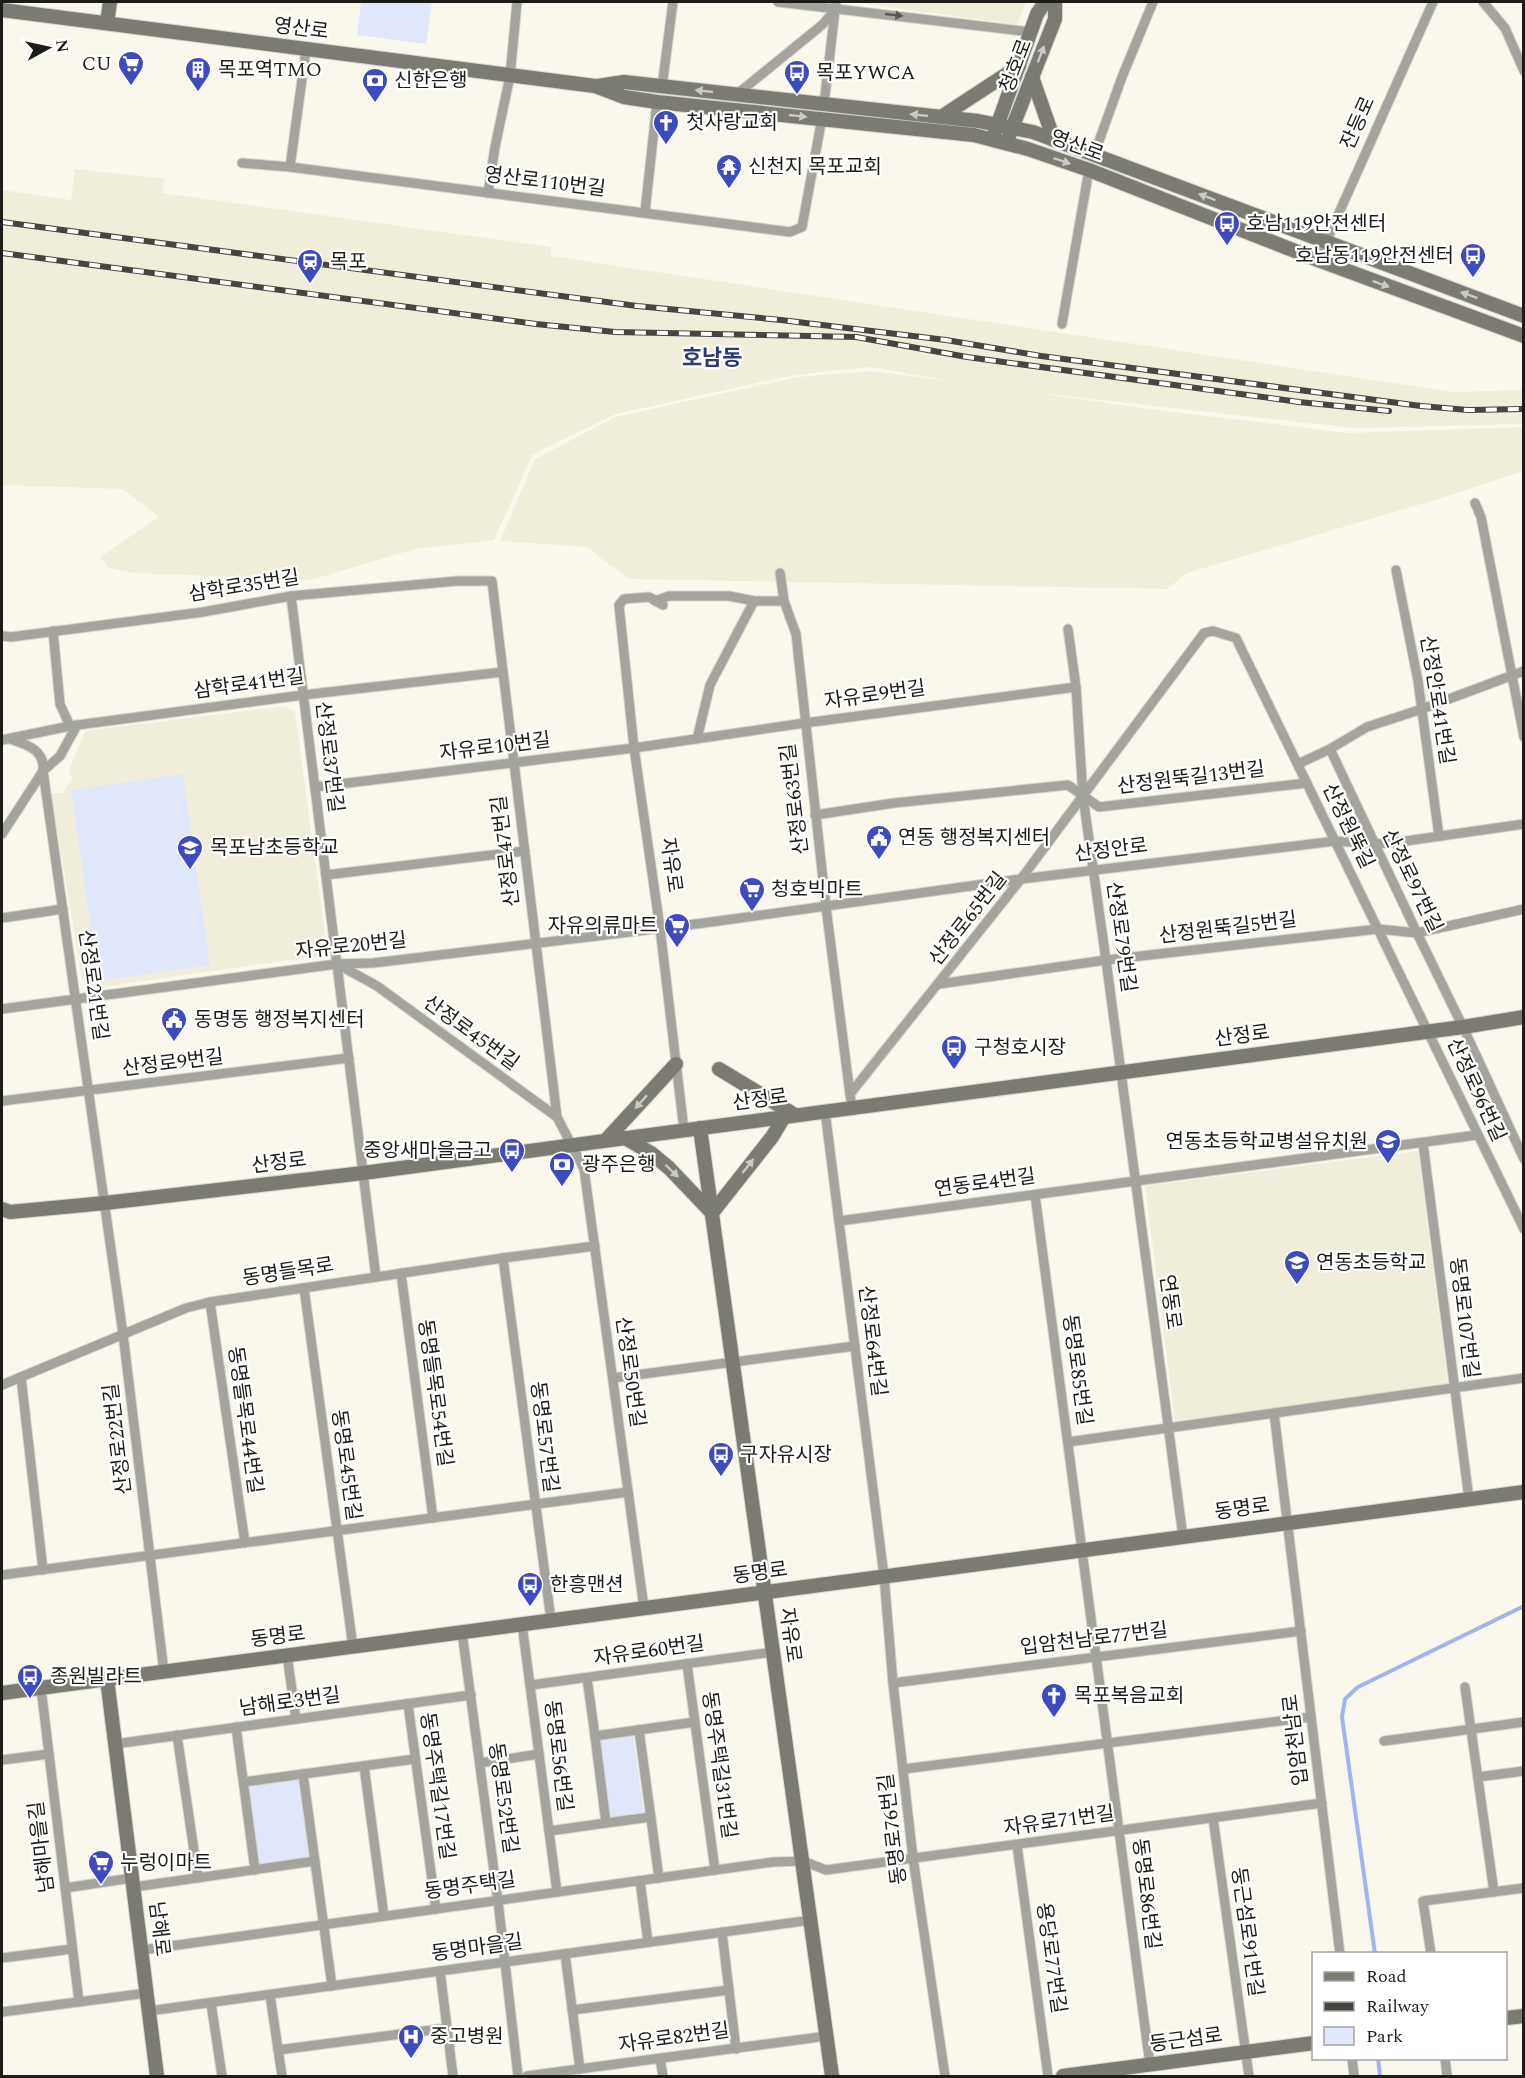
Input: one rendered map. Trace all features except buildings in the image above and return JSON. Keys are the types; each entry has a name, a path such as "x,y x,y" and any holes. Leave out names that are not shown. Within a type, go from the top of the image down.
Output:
{"street":[{"path":"107,23 110,2"},
{"path":"489,194 495,147 510,76 517,2"},
{"path":"662,87 673,2"},
{"path":"778,2 836,5 1030,32"},
{"name":"청호로","path":"1000,142 998,125 1030,32 1045,2"},
{"name":"청호로","path":"1000,142 1012,128 1055,19 1055,2"},
{"path":"1094,154 1153,2"},
{"name":"잔등로","path":"1318,260 1433,2"},
{"path":"1483,2 1505,28 1524,71"},
{"path":"735,95 822,25 836,5"},
{"path":"823,111 836,5"},
{"name":"영산로","path":"2,10 595,86 624,97 657,102 942,117 1034,132 1524,316"},
{"path":"290,167 306,50"},
{"path":"942,117 1018,66"},
{"path":"1032,77 1054,141"},
{"name":"영산로","path":"595,86 624,82 735,95 974,135 1089,170 1318,260 1524,336"},
{"path":"645,212 657,102"},
{"name":"영산로110번길","path":"242,163 290,167 790,232 802,227 823,111"},
{"path":"1062,324 1089,170"},
{"path":"1474,503 1480,517 1524,737"},
{"name":"산정안로41번길","path":"1395,570 1418,681 1440,836"},
{"name":"산정로63번길","path":"780,573 784,601 796,634 815,815 851,1101"},
{"name":"삼학로35번길","path":"2,636 203,612 291,596 457,581 492,581"},
{"name":"산정로47번길","path":"492,581 556,1117"},
{"name":"산정로37번길","path":"291,596 376,1277"},
{"name":"자유로","path":"684,1130 660,928 634,748 619,605 624,599 649,597 659,603 669,596 729,596 754,601"},
{"path":"697,739 710,685 754,601 784,601"},
{"name":"산정로79번길","path":"1068,629 1076,687 1083,797 1121,1072"},
{"name":"산정로65번길","path":"851,1101 1022,879 1204,633 1213,630 1236,638"},
{"path":"2,834 43,771 60,756 74,726 60,704 53,631"},
{"name":"산정원뚝길","path":"1236,638 1428,1031"},
{"path":"1298,764 1330,749 1367,727 1524,671"},
{"name":"삼학로41번길","path":"4,739 74,726 303,695 503,672"},
{"name":"자유로9번길","path":"680,742 1076,687"},
{"name":"산정로21번길","path":"4,739 28,745 40,753 43,759 105,1203"},
{"name":"자유로10번길","path":"315,787 680,742"},
{"name":"산정로97번길","path":"1330,749 1524,1158"},
{"name":"산정원뚝길13번길","path":"815,815 894,803 1068,785 1099,807 1306,783"},
{"name":"산정안로","path":"704,923 1022,879 1336,841 1374,844 1524,824"},
{"path":"326,875 525,852"},
{"path":"2,918 63,909"},
{"name":"산정원뚝길5번길","path":"939,984 1106,960 1378,929 1417,933 1524,909"},
{"name":"자유로20번길","path":"2,1010 337,964 373,963 704,923"},
{"name":"산정로45번길","path":"337,964 377,986 556,1117 570,1145"},
{"name":"산정로","path":"4,1214 363,1173 825,1111 851,1101 1121,1072 1524,1017"},
{"name":"산정로96번길","path":"1428,1031 1524,1229"},
{"name":"산정로9번길","path":"2,1101 349,1058"},
{"path":"606,1140 676,1064"},
{"path":"625,1138 651,1153 669,1168 712,1213 790,1116 719,1069"},
{"name":"연동로","path":"1121,1072 1183,1537"},
{"name":"산정로64번길","path":"825,1111 884,1576"},
{"name":"자유로","path":"700,1128 832,2076"},
{"name":"연동로4번길","path":"839,1221 1477,1135"},
{"name":"동명로107번길","path":"1423,1143 1469,1499"},
{"name":"산정로50번길","path":"570,1145 584,1169 645,1608"},
{"name":"동명로85번길","path":"1035,1195 1083,1550"},
{"name":"산정로22번길","path":"105,1203 165,1671"},
{"name":"동명들목로","path":"2,1385 186,1308 210,1302 595,1246"},
{"name":"동명로57번길","path":"503,1258 551,1620"},
{"name":"동명들목로54번길","path":"400,1273 433,1518"},
{"name":"동명로45번길","path":"304,1288 353,1647"},
{"name":"동명들목로44번길","path":"210,1302 245,1543"},
{"path":"613,1378 855,1346"},
{"path":"21,1377 43,1570"},
{"path":"1068,1442 1524,1378"},
{"name":"입암천남로","path":"1274,1413 1340,1952"},
{"path":"2,1575 628,1492"},
{"name":"동명로","path":"2,1693 1524,1492"},
{"name":"동명로86번길","path":"1083,1550 1150,2065"},
{"name":"동명로76번길","path":"884,1576 892,1683 945,2076"},
{"name":"동명로56번길","path":"522,1624 557,1892"},
{"name":"입암천남로77번길","path":"892,1683 1301,1631"},
{"name":"동명로52번길","path":"462,1632 498,1901 518,2076"},
{"name":"자유로60번길","path":"531,1685 773,1652"},
{"path":"287,1655 296,1719"},
{"name":"동명주택길31번길","path":"687,1664 715,1870"},
{"path":"587,1678 606,1823"},
{"name":"남해로","path":"107,1679 157,2076"},
{"path":"1465,1687 1494,1892"},
{"name":"남해마을길","path":"41,1688 79,2002"},
{"name":"남해로3번길","path":"115,1744 471,1695"},
{"name":"동명주택길17번길","path":"408,1704 436,1909"},
{"path":"904,1769 1311,1717"},
{"path":"595,1736 695,1722"},
{"path":"1384,1741 1524,1722"},
{"path":"236,1727 255,1870"},
{"path":"639,1730 659,1878"},
{"path":"177,1735 198,1878"},
{"path":"2,1760 49,1754"},
{"path":"480,1763 539,1754"},
{"path":"244,1782 415,1759"},
{"path":"364,1766 384,1916"},
{"path":"1478,1777 1524,1771"},
{"path":"303,1774 332,1986"},
{"name":"자유로71번길","path":"803,1861 826,1870 1322,1803"},
{"path":"549,1831 651,1817"},
{"name":"둥근섬로91번길","path":"1213,1818 1249,2076"},
{"name":"용당로77번길","path":"1017,1845 1048,2076"},
{"path":"65,1888 198,1878 315,1861"},
{"name":"동명주택길","path":"142,1950 773,1862 803,1861"},
{"path":"640,1881 648,1942"},
{"path":"1431,1952 1424,1901 1524,1888"},
{"name":"동명마을길","path":"149,2011 811,1920"},
{"path":"722,1932 736,2049"},
{"path":"2,1958 72,1949"},
{"path":"565,1954 580,2069"},
{"path":"440,1971 453,2076"},
{"path":"572,2010 729,1989"},
{"path":"2,2012 147,1993"},
{"path":"270,1995 282,2076"},
{"path":"211,2003 222,2076"},
{"path":"1507,2018 1524,2016"},
{"path":"278,2050 447,2028"},
{"name":"자유로82번길","path":"527,2076 827,2036"},
{"name":"둥근섬로","path":"1063,2076 1312,2043"},
{"path":"660,2059 663,2076"},
{"path":"1352,2060 1354,2076"},
{"path":"1445,2060 1448,2076"}],"shaded area":[{"path":"853,2 1026,2 1018,23 1011,24"},
{"path":"75,169 165,179 162,193 551,247 551,256 1453,392 1523,390 1523,424 1353,428 1030,392 1348,433 1523,427 1523,471 1445,497 1187,573 1167,589 630,579 588,547 500,541 535,459 615,417 797,377 871,371 950,381 871,367 794,375 616,414 533,454 494,540 415,549 311,580 133,573 109,568 100,557 159,517 122,489 2,485 2,190 71,200"},
{"name":"목포남초등학교","path":"285,706 295,712 327,948 318,956 95,988 82,979 51,793 63,793 72,779 69,770 85,731"},
{"name":"연동초등학교","path":"1418,1151 1448,1385 1175,1421 1145,1186"}],"green space":[{"path":"361,2 432,2 426,44 357,35"},
{"path":"183,774 210,965 98,981 71,790"},
{"path":"633,1734 644,1814 610,1819 599,1739"},
{"path":"299,1779 310,1859 259,1866 248,1786"}],"waterway":[{"path":"1375,1952 1342,1717 1345,1699 1358,1687 1524,1606"},
{"path":"1378,2060 1380,2076"}],"railway":[{"path":"2,222 637,306 781,320 946,340 1041,356 1421,406 1468,410 1524,409"},
{"path":"2,253 536,324 615,332 856,337 967,357 1299,402 1389,411"}],"place":[{"name":"CU","path":"131,87"},
{"name":"목포역TMO","path":"198,93"},
{"name":"목포YWCA","path":"797,96"},
{"name":"신한은행","path":"375,104"},
{"name":"첫사랑교회","path":"666,146"},
{"name":"신천지 목포교회","path":"729,190"},
{"name":"호남119안전센터","path":"1227,247"},
{"name":"호남동119안전센터","path":"1473,279"},
{"name":"목포","path":"310,285"},
{"name":"연동 행정복지센터","path":"879,861"},
{"name":"목포남초등학교","path":"190,871"},
{"name":"청호빅마트","path":"752,913"},
{"name":"자유의류마트","path":"677,949"},
{"name":"동명동 행정복지센터","path":"174,1043"},
{"name":"구청호시장","path":"954,1071"},
{"name":"연동초등학교병설유치원","path":"1388,1165"},
{"name":"중앙새마을금고","path":"512,1174"},
{"name":"광주은행","path":"562,1188"},
{"name":"연동초등학교","path":"1297,1286"},
{"name":"구자유시장","path":"721,1478"},
{"name":"한흥맨션","path":"530,1608"},
{"name":"종원빌라트","path":"30,1700"},
{"name":"목포복음교회","path":"1054,1719"},
{"name":"누렁이마트","path":"101,1886"},
{"name":"중고병원","path":"411,2060"}],"district":[{"name":"호남동","path":"712,358"}]}
